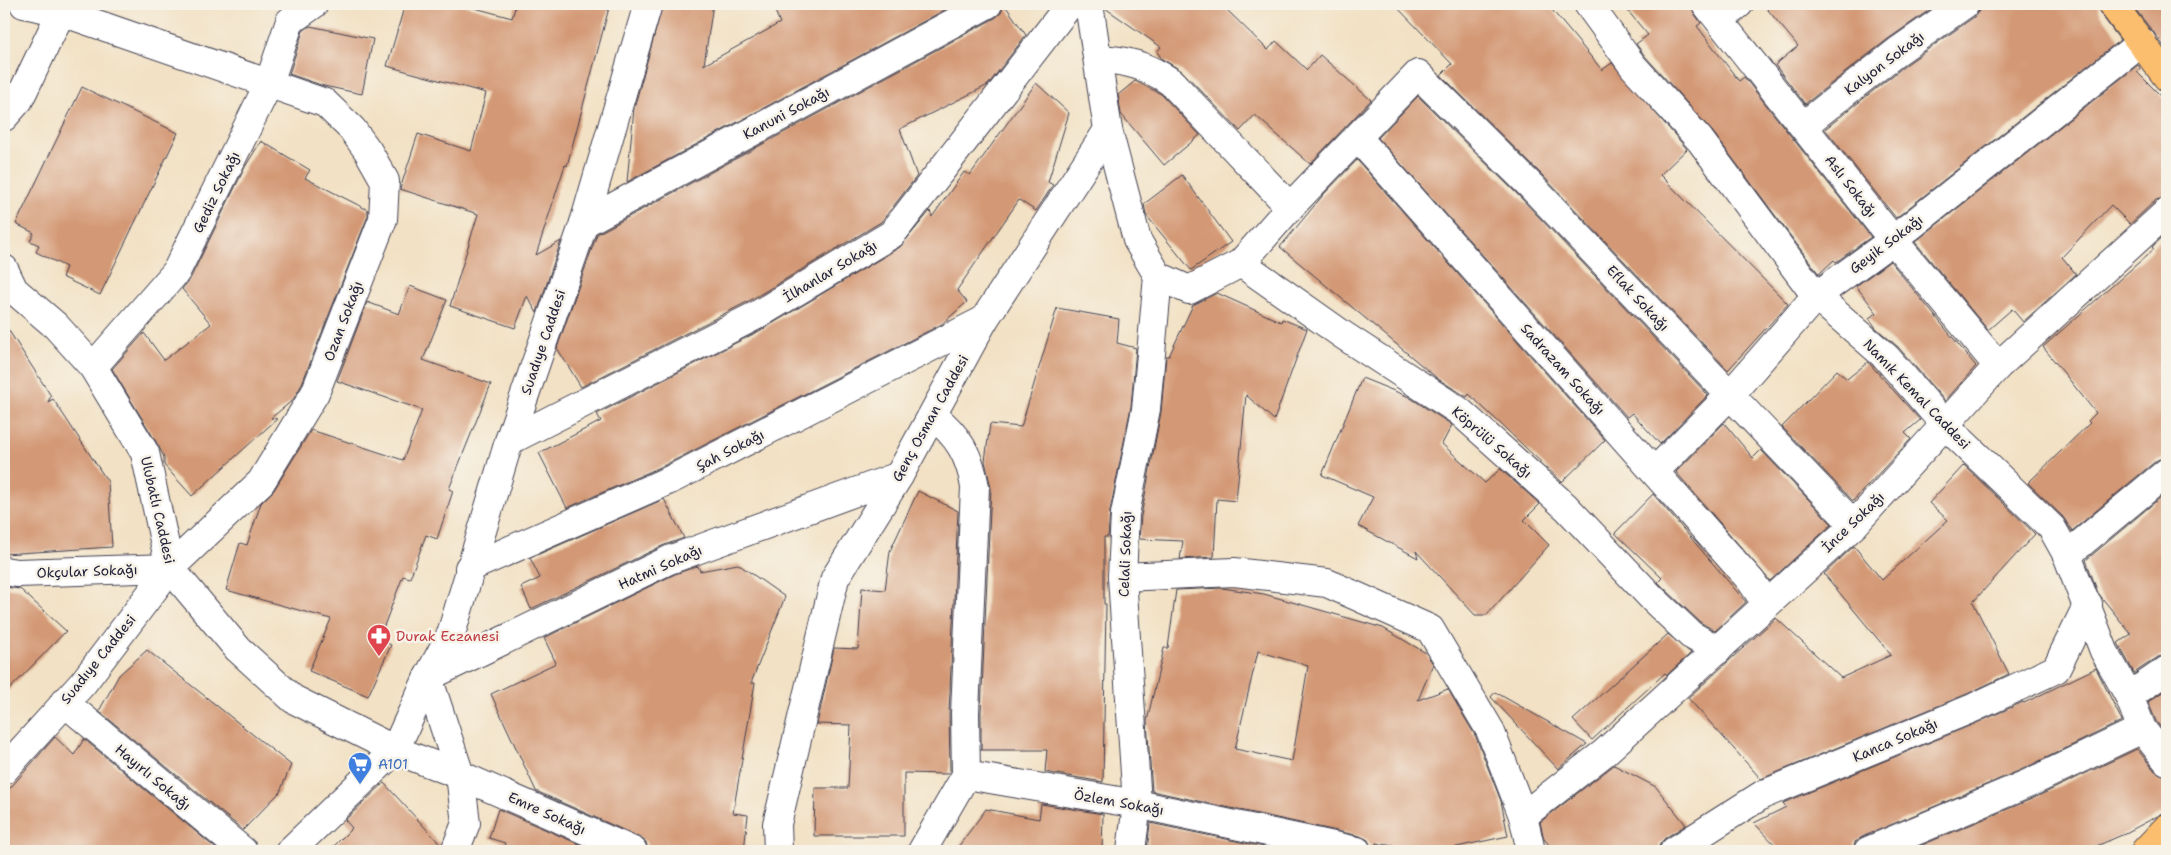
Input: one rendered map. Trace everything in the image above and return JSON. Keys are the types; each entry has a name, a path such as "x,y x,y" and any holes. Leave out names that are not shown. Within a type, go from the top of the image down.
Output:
{"main road":[{"path":"2112,4 2166,72"},
{"path":"2145,851 2167,828"}],"street":[{"name":"Ozan Sokağı","path":"24,4 64,8 325,103 352,129 368,151 385,182 383,219 315,394 261,482 170,568"},
{"name":"Gediz Sokağı","path":"93,367 176,272 269,83 290,21 314,4"},
{"name":"Suadıye Caddesi","path":"395,750 428,677 451,634 469,568 509,441 584,223 648,4"},
{"name":"Kanuni Sokağı","path":"584,223 988,4"},
{"name":"İlhanlar Sokağı","path":"509,441 757,315 892,234 1070,4"},
{"path":"1089,4 1108,130 1137,240 1158,276 1189,290 1241,263 1290,207 1358,138"},
{"name":"Namık Kemal Caddesi","path":"1588,4 1633,66 1700,140 1816,296 1886,357 1946,426 2052,528 2068,555 2088,604 2104,651 2129,696 2142,729 2167,761"},
{"name":"Kalyon Sokağı","path":"1804,125 1898,51 1965,4"},
{"path":"4,117 19,100 64,8"},
{"name":"Aslı Sokağı","path":"1721,9 1804,125 1893,240 1998,366"},
{"name":"Geyik Sokağı","path":"1654,471 1729,396 1816,296 1893,240 2142,42"},
{"path":"1098,59 1135,63 1154,71 1171,82 1290,207"},
{"name":"Eflak Sokağı","path":"1358,138 1418,74 1531,186 1729,396 1854,524"},
{"name":"Genç Osman Caddesi","path":"778,851 777,824 835,578 899,476 984,320 1108,130"},
{"name":"Sadrazam Sokağı","path":"1358,138 1752,582 1766,603"},
{"name":"İnce Sokağı","path":"1523,816 1604,753 1854,524 1946,426 1998,366 2167,212"},
{"name":"Köprülü Sokağı","path":"1241,263 1343,335 1459,411 1566,507 1653,599 1691,635 1718,650"},
{"name":"Ulubatlı Caddesi","path":"4,269 14,290 56,326 93,367 145,453 170,568 238,649 293,699 395,750 460,775"},
{"name":"Celali Sokağı","path":"1131,851 1137,804 1122,577 1124,514 1146,409 1158,276"},
{"name":"Şah Sokağı","path":"469,568 672,479 984,320"},
{"path":"922,851 966,775 965,713 975,487 968,458 959,441 947,427 933,416"},
{"path":"2068,555 2167,472"},
{"name":"Hatmi Sokağı","path":"428,677 669,560 899,476"},
{"name":"Suadıye Caddesi","path":"6,763 83,683 170,568"},
{"name":"Okçular Sokağı","path":"4,571 17,573 170,568"},
{"path":"1122,577 1234,572 1327,583 1430,629 1490,730 1523,816 1530,851"},
{"name":"Kanca Sokağı","path":"1674,851 1762,795 1973,708 2056,670 2088,604"},
{"path":"2129,696 2167,670"},
{"path":"428,677 460,775 466,823 455,851"},
{"name":"Hayırlı Sokağı","path":"64,702 243,851"},
{"path":"1868,851 2027,784 2142,729"},
{"path":"290,851 395,750"},
{"name":"Emre Sokağı","path":"460,775 633,851"},
{"name":"Özlem Sokağı","path":"966,775 1137,804 1357,851"}],"building":[{"path":"405,4 460,4 512,18 516,4 610,4 567,166 565,165 536,255 561,241 537,313 527,296 515,328 450,306 478,214 400,189 418,134 471,151 486,93 387,66"},
{"path":"663,4 713,4 704,65 780,23 772,4 951,4 952,6 627,182 634,108"},
{"path":"1004,4 1026,35 988,85 900,129 917,176 881,222 749,301 581,387 557,348 597,234 995,18 1001,13"},
{"path":"1105,4 1221,4 1268,50 1276,41 1307,70 1320,55 1371,100 1310,164 1255,115 1240,131 1182,71 1162,59 1157,52 1161,47 1105,8"},
{"path":"1394,4 1547,4 1602,70 1612,63 1687,149 1660,175 1788,304 1728,370 1542,175 1441,75 1452,64"},
{"path":"1622,4 1691,4 1694,13 1701,23 1697,26 1739,81 1744,77 1871,237 1836,262 1834,260 1819,274 1712,131 1636,44 1648,35"},
{"path":"1763,4 1938,4 1888,39 1805,104 1775,65 1798,46"},
{"path":"1980,4 2097,4 2100,13 2120,40 1896,218 1825,129 1907,64 1974,17 1979,11"},
{"path":"2131,4 2167,4 2166,49 2154,33"},
{"path":"310,26 373,39 362,94 324,86 289,74 303,31"},
{"path":"2138,65 2141,69 2137,72 2167,102 2167,197 2156,200 2130,224 2111,205 2062,257 2076,274 2023,322 2012,309 1988,330 1915,242"},
{"path":"1135,81 1161,94 1200,135 1164,165 1121,114 1118,95"},
{"path":"1036,83 1069,113 1048,182 1053,185 1036,211 1019,200 957,290 967,302 942,324 665,465 567,508 539,453 601,421 597,414 765,328 900,247 930,211 932,217 964,172 970,175"},
{"path":"82,87 178,133 100,295 62,277 66,267 36,252 39,245 30,241 34,233 16,224"},
{"path":"1418,96 1520,197 1708,395 1660,444 1632,413 1627,417 1378,138"},
{"path":"261,141 310,170 305,178 368,210 368,216 301,386 293,400 271,418 277,419 192,496 164,465 164,457 158,445 112,369 144,333 164,360 211,324 182,289 190,279 245,167"},
{"path":"1357,160 1605,440 1562,482 1469,394 1467,397 1438,379 1280,247 1324,194"},
{"path":"1182,175 1231,242 1191,270 1146,215 1144,204"},
{"path":"2167,233 2167,457 2157,460 2072,531 2063,517 2028,483 2090,423 2088,421 2096,413 2043,347 2154,249 2152,247"},
{"path":"1890,261 1976,366 1945,401 1898,347 1876,328 1869,318 1877,313 1856,286"},
{"path":"410,286 447,300 423,360 491,384 449,489 453,491 437,539 426,535 410,578 403,576 379,639 391,645 368,696 309,671 331,619 226,590 240,543 247,545 261,503 274,490 311,430 403,460 422,410 337,381 367,302 399,314"},
{"path":"1217,293 1281,322 1282,319 1307,329 1274,420 1246,395 1236,501 1217,499 1214,557 1180,559 1183,541 1139,539 1141,516 1161,412 1166,356 1169,356 1193,305"},
{"path":"1057,308 1119,319 1117,343 1136,348 1131,407 1110,511 1108,537 1104,537 1104,604 1106,604 1103,782 1045,772 1047,750 981,750 991,488 985,461 990,424 1021,427"},
{"path":"4,323 51,396 48,402 53,399 108,482 112,547 4,554"},
{"path":"1868,362 1920,420 1905,433 1911,439 1853,501 1782,427 1837,370 1847,379"},
{"path":"1362,378 1409,397 1452,425 1442,444 1485,483 1500,469 1540,504 1524,520 1549,545 1487,615 1475,615 1416,551 1418,558 1358,526 1373,497 1322,475"},
{"path":"1724,423 1753,458 1761,450 1832,524 1770,581 1676,472"},
{"path":"1964,465 2035,534 1973,602 2009,674 1967,694 1761,779 1688,698 1776,618 1841,678 1891,655 1824,574 1854,546 1882,580 1948,520 1929,503"},
{"path":"918,491 958,511 949,712 950,771 948,774 904,773 904,836 814,836 815,788 848,788 851,725 817,724 834,648 858,649 862,588 885,590 890,551"},
{"path":"2167,492 2167,655 2158,657 2134,673 2118,643 2131,634 2098,593 2086,560"},
{"path":"1653,494 1746,602 1715,631 1700,622 1664,588 1658,582 1662,578 1615,533"},
{"path":"664,499 684,538 662,546 531,609 521,587 540,578 530,558"},
{"path":"738,564 785,597 751,683 755,683 733,813 748,815 744,851 648,851 646,842 639,837 536,791 491,694 556,663 544,638 675,574 698,566 700,571"},
{"path":"4,587 20,589 66,631 4,695"},
{"path":"1222,588 1264,594 1383,628 1426,653 1433,664 1418,700 1448,689 1476,737 1501,801 1508,836 1438,851 1424,851 1376,843 1375,851 1372,851 1368,840 1360,836 1152,791 1147,721 1164,648 1168,648 1176,590","holes":["1258,651 1308,666 1292,761 1235,749"]},
{"path":"1668,634 1691,653 1667,675 1665,673 1592,740 1573,720"},
{"path":"147,650 291,765 280,792 243,830 99,711 119,675"},
{"path":"2096,668 2122,721 2021,770 1862,837 1855,842 1853,851 1781,851 1754,823 1786,807 1783,803 2024,703"},
{"path":"2167,689 2167,736 2156,721 2148,702"},
{"path":"1495,692 1587,744 1558,769 1491,697"},
{"path":"55,737 74,755 84,739 219,851 4,851 4,795"},
{"path":"2137,749 2155,771 2167,776 2167,811 2122,835 2085,851 1908,851 2034,798"},
{"path":"1614,765 1656,787 1686,825 1665,838 1660,844 1658,851 1554,851 1544,839 1540,822"},
{"path":"384,783 441,845 440,851 329,851 352,828 345,820"},
{"path":"1041,804 1103,814 1102,851 955,851 986,809 1039,819"},
{"path":"498,809 595,851 502,851 505,843 489,838"},
{"path":"1150,823 1283,851 1147,851"}],"place":[{"name":"Durak Eczanesi","path":"379,657"},
{"name":"A101","path":"360,785"}]}
